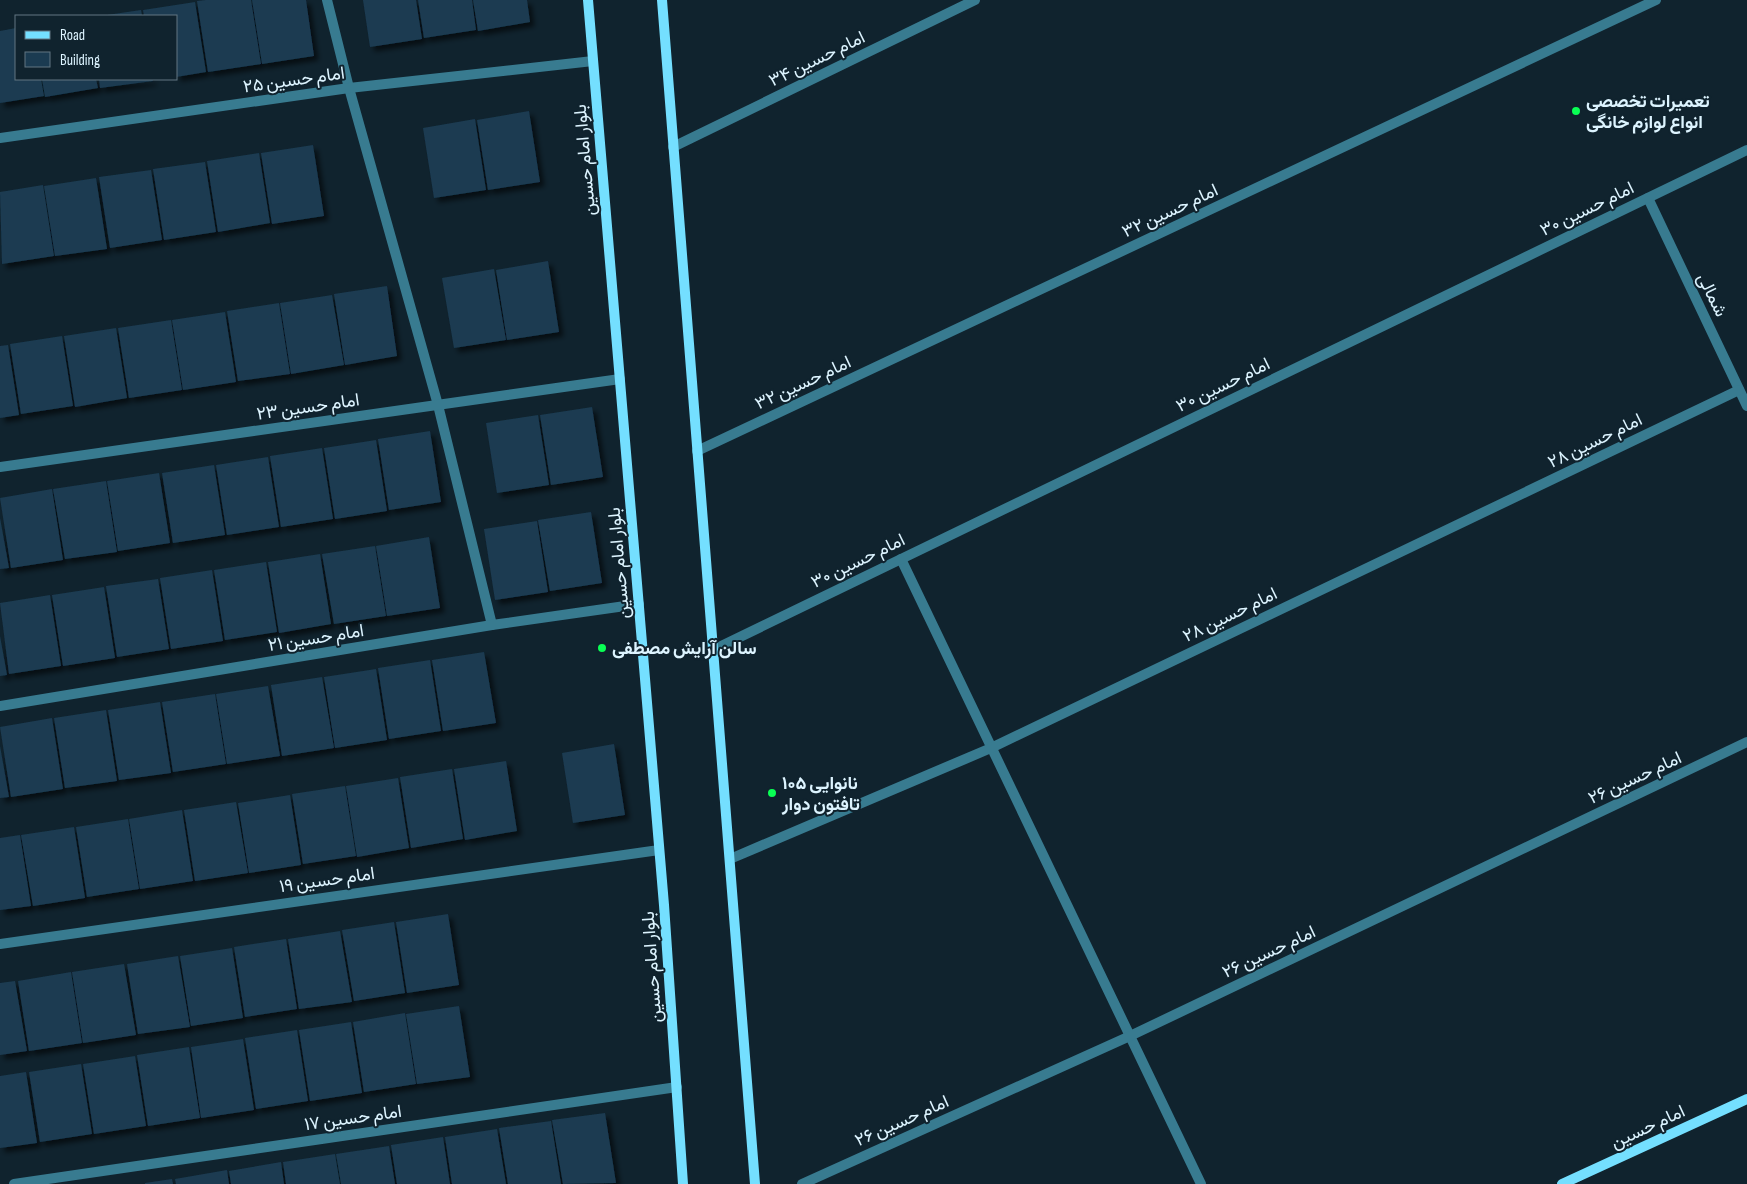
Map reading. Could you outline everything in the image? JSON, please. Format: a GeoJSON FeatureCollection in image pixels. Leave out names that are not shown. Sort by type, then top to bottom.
{"type":"FeatureCollection","features":[{"type":"Feature","properties":{"kind":"main road","name":"بلوار امام حسین"},"geometry":{"type":"LineString","coordinates":[[588,0],[659,850],[683,1184]]}},
{"type":"Feature","properties":{"kind":"main road"},"geometry":{"type":"LineString","coordinates":[[662,0],[755,1184]]}},
{"type":"Feature","properties":{"kind":"main road","name":"امام حسین"},"geometry":{"type":"LineString","coordinates":[[1562,1184],[1747,1099]]}},
{"type":"Feature","properties":{"kind":"street"},"geometry":{"type":"LineString","coordinates":[[327,0],[349,88],[438,405],[492,625]]}},
{"type":"Feature","properties":{"kind":"street","name":"امام حسین ۳۴"},"geometry":{"type":"LineString","coordinates":[[673,147],[976,0]]}},
{"type":"Feature","properties":{"kind":"street","name":"امام حسین ۳۲"},"geometry":{"type":"LineString","coordinates":[[697,451],[1656,0]]}},
{"type":"Feature","properties":{"kind":"street","name":"امام حسین ۲۵"},"geometry":{"type":"LineString","coordinates":[[0,138],[349,88],[593,61]]}},
{"type":"Feature","properties":{"kind":"street","name":"امام حسین ۳۰"},"geometry":{"type":"LineString","coordinates":[[713,650],[1747,150]]}},
{"type":"Feature","properties":{"kind":"street","name":"شمالی"},"geometry":{"type":"LineString","coordinates":[[1648,198],[1747,406]]}},
{"type":"Feature","properties":{"kind":"street","name":"امام حسین ۲۳"},"geometry":{"type":"LineString","coordinates":[[0,467],[620,379]]}},
{"type":"Feature","properties":{"kind":"street","name":"امام حسین ۲۸"},"geometry":{"type":"LineString","coordinates":[[730,859],[991,748],[1739,390]]}},
{"type":"Feature","properties":{"kind":"street"},"geometry":{"type":"LineString","coordinates":[[900,559],[1201,1184]]}},
{"type":"Feature","properties":{"kind":"street","name":"امام حسین ۲۱"},"geometry":{"type":"LineString","coordinates":[[0,706],[492,625],[638,604]]}},
{"type":"Feature","properties":{"kind":"street","name":"امام حسین ۲۶"},"geometry":{"type":"LineString","coordinates":[[802,1184],[1130,1036],[1747,742]]}},
{"type":"Feature","properties":{"kind":"street","name":"امام حسین ۱۹"},"geometry":{"type":"LineString","coordinates":[[0,944],[659,850]]}},
{"type":"Feature","properties":{"kind":"street","name":"امام حسین ۱۷"},"geometry":{"type":"LineString","coordinates":[[14,1184],[676,1087]]}},
{"type":"Feature","properties":{"kind":"building"},"geometry":{"type":"Polygon","coordinates":[[[251,0],[261,64],[208,72],[197,1],[251,0]]]}},
{"type":"Feature","properties":{"kind":"building"},"geometry":{"type":"Polygon","coordinates":[[[252,0],[306,0],[314,56],[262,64],[252,0]]]}},
{"type":"Feature","properties":{"kind":"building"},"geometry":{"type":"Polygon","coordinates":[[[363,0],[416,0],[422,39],[370,47],[363,0]]]}},
{"type":"Feature","properties":{"kind":"building"},"geometry":{"type":"Polygon","coordinates":[[[418,0],[472,0],[476,30],[424,38],[418,0]]]}},
{"type":"Feature","properties":{"kind":"building"},"geometry":{"type":"Polygon","coordinates":[[[473,0],[527,0],[530,22],[478,31],[473,0]]]}},
{"type":"Feature","properties":{"kind":"building"},"geometry":{"type":"Polygon","coordinates":[[[195,2],[206,72],[178,77],[178,15],[144,15],[143,10],[195,2]]]}},
{"type":"Feature","properties":{"kind":"building"},"geometry":{"type":"Polygon","coordinates":[[[141,10],[142,15],[107,15],[141,10]]]}},
{"type":"Feature","properties":{"kind":"building"},"geometry":{"type":"Polygon","coordinates":[[[15,28],[15,80],[41,80],[44,96],[0,103],[0,31],[15,28]]]}},
{"type":"Feature","properties":{"kind":"building"},"geometry":{"type":"Polygon","coordinates":[[[42,80],[96,80],[98,88],[45,97],[42,80]]]}},
{"type":"Feature","properties":{"kind":"building"},"geometry":{"type":"Polygon","coordinates":[[[99,80],[153,81],[100,88],[99,80]]]}},
{"type":"Feature","properties":{"kind":"building"},"geometry":{"type":"Polygon","coordinates":[[[529,111],[540,182],[488,190],[477,120],[529,111]]]}},
{"type":"Feature","properties":{"kind":"building"},"geometry":{"type":"Polygon","coordinates":[[[475,119],[486,190],[434,198],[423,128],[475,119]]]}},
{"type":"Feature","properties":{"kind":"building"},"geometry":{"type":"Polygon","coordinates":[[[313,145],[324,216],[272,224],[261,153],[313,145]]]}},
{"type":"Feature","properties":{"kind":"building"},"geometry":{"type":"Polygon","coordinates":[[[259,153],[270,223],[218,232],[207,161],[259,153]]]}},
{"type":"Feature","properties":{"kind":"building"},"geometry":{"type":"Polygon","coordinates":[[[205,162],[216,232],[164,240],[153,169],[205,162]]]}},
{"type":"Feature","properties":{"kind":"building"},"geometry":{"type":"Polygon","coordinates":[[[151,170],[162,240],[110,248],[99,177],[151,170]]]}},
{"type":"Feature","properties":{"kind":"building"},"geometry":{"type":"Polygon","coordinates":[[[96,178],[107,249],[55,256],[44,186],[96,178]]]}},
{"type":"Feature","properties":{"kind":"building"},"geometry":{"type":"Polygon","coordinates":[[[43,185],[54,256],[2,264],[0,192],[43,185]]]}},
{"type":"Feature","properties":{"kind":"building"},"geometry":{"type":"Polygon","coordinates":[[[548,261],[559,332],[507,340],[496,270],[548,261]]]}},
{"type":"Feature","properties":{"kind":"building"},"geometry":{"type":"Polygon","coordinates":[[[494,269],[506,340],[454,348],[442,278],[494,269]]]}},
{"type":"Feature","properties":{"kind":"building"},"geometry":{"type":"Polygon","coordinates":[[[387,286],[397,356],[345,365],[334,294],[387,286]]]}},
{"type":"Feature","properties":{"kind":"building"},"geometry":{"type":"Polygon","coordinates":[[[332,295],[344,365],[291,374],[280,303],[332,295]]]}},
{"type":"Feature","properties":{"kind":"building"},"geometry":{"type":"Polygon","coordinates":[[[279,303],[290,374],[238,381],[227,311],[279,303]]]}},
{"type":"Feature","properties":{"kind":"building"},"geometry":{"type":"Polygon","coordinates":[[[225,312],[236,382],[183,390],[172,320],[225,312]]]}},
{"type":"Feature","properties":{"kind":"building"},"geometry":{"type":"Polygon","coordinates":[[[171,320],[182,390],[129,398],[118,328],[171,320]]]}},
{"type":"Feature","properties":{"kind":"building"},"geometry":{"type":"Polygon","coordinates":[[[116,328],[127,398],[75,407],[64,336],[116,328]]]}},
{"type":"Feature","properties":{"kind":"building"},"geometry":{"type":"Polygon","coordinates":[[[62,336],[73,406],[21,414],[10,344],[62,336]]]}},
{"type":"Feature","properties":{"kind":"building"},"geometry":{"type":"Polygon","coordinates":[[[8,345],[19,415],[0,418],[0,346],[8,345]]]}},
{"type":"Feature","properties":{"kind":"building"},"geometry":{"type":"Polygon","coordinates":[[[592,407],[603,477],[551,485],[540,415],[592,407]]]}},
{"type":"Feature","properties":{"kind":"building"},"geometry":{"type":"Polygon","coordinates":[[[538,415],[549,485],[497,493],[486,423],[538,415]]]}},
{"type":"Feature","properties":{"kind":"building"},"geometry":{"type":"Polygon","coordinates":[[[430,431],[441,502],[389,510],[378,439],[430,431]]]}},
{"type":"Feature","properties":{"kind":"building"},"geometry":{"type":"Polygon","coordinates":[[[376,440],[387,511],[335,519],[324,448],[376,440]]]}},
{"type":"Feature","properties":{"kind":"building"},"geometry":{"type":"Polygon","coordinates":[[[322,448],[333,519],[281,527],[270,456],[322,448]]]}},
{"type":"Feature","properties":{"kind":"building"},"geometry":{"type":"Polygon","coordinates":[[[268,457],[279,527],[227,535],[216,465],[268,457]]]}},
{"type":"Feature","properties":{"kind":"building"},"geometry":{"type":"Polygon","coordinates":[[[214,465],[225,535],[173,543],[162,473],[214,465]]]}},
{"type":"Feature","properties":{"kind":"building"},"geometry":{"type":"Polygon","coordinates":[[[159,473],[170,543],[118,551],[107,481],[159,473]]]}},
{"type":"Feature","properties":{"kind":"building"},"geometry":{"type":"Polygon","coordinates":[[[106,481],[117,552],[65,559],[53,489],[106,481]]]}},
{"type":"Feature","properties":{"kind":"building"},"geometry":{"type":"Polygon","coordinates":[[[52,489],[63,560],[11,568],[0,498],[52,489]]]}},
{"type":"Feature","properties":{"kind":"building"},"geometry":{"type":"Polygon","coordinates":[[[591,512],[602,583],[550,591],[538,520],[591,512]]]}},
{"type":"Feature","properties":{"kind":"building"},"geometry":{"type":"Polygon","coordinates":[[[0,518],[9,568],[0,569],[0,518]]]}},
{"type":"Feature","properties":{"kind":"building"},"geometry":{"type":"Polygon","coordinates":[[[537,521],[548,592],[495,600],[484,529],[537,521]]]}},
{"type":"Feature","properties":{"kind":"building"},"geometry":{"type":"Polygon","coordinates":[[[429,537],[440,608],[387,616],[376,546],[429,537]]]}},
{"type":"Feature","properties":{"kind":"building"},"geometry":{"type":"Polygon","coordinates":[[[375,546],[386,616],[334,624],[322,554],[375,546]]]}},
{"type":"Feature","properties":{"kind":"building"},"geometry":{"type":"Polygon","coordinates":[[[320,554],[331,624],[279,633],[268,562],[320,554]]]}},
{"type":"Feature","properties":{"kind":"building"},"geometry":{"type":"Polygon","coordinates":[[[266,562],[277,632],[225,640],[214,570],[266,562]]]}},
{"type":"Feature","properties":{"kind":"building"},"geometry":{"type":"Polygon","coordinates":[[[212,570],[223,641],[171,649],[160,578],[212,570]]]}},
{"type":"Feature","properties":{"kind":"building"},"geometry":{"type":"Polygon","coordinates":[[[158,579],[169,649],[117,657],[106,586],[158,579]]]}},
{"type":"Feature","properties":{"kind":"building"},"geometry":{"type":"Polygon","coordinates":[[[104,587],[115,658],[63,666],[52,595],[104,587]]]}},
{"type":"Feature","properties":{"kind":"building"},"geometry":{"type":"Polygon","coordinates":[[[50,595],[61,666],[9,674],[0,603],[50,595]]]}},
{"type":"Feature","properties":{"kind":"building"},"geometry":{"type":"Polygon","coordinates":[[[0,636],[7,675],[0,676],[0,636]]]}},
{"type":"Feature","properties":{"kind":"building"},"geometry":{"type":"Polygon","coordinates":[[[484,652],[496,723],[443,731],[432,660],[484,652]]]}},
{"type":"Feature","properties":{"kind":"building"},"geometry":{"type":"Polygon","coordinates":[[[430,660],[441,731],[389,739],[378,668],[430,660]]]}},
{"type":"Feature","properties":{"kind":"building"},"geometry":{"type":"Polygon","coordinates":[[[376,669],[387,740],[335,748],[324,677],[376,669]]]}},
{"type":"Feature","properties":{"kind":"building"},"geometry":{"type":"Polygon","coordinates":[[[322,677],[334,748],[282,756],[271,685],[322,677]]]}},
{"type":"Feature","properties":{"kind":"building"},"geometry":{"type":"Polygon","coordinates":[[[268,686],[280,756],[227,764],[216,694],[268,686]]]}},
{"type":"Feature","properties":{"kind":"building"},"geometry":{"type":"Polygon","coordinates":[[[215,694],[226,764],[173,772],[162,702],[215,694]]]}},
{"type":"Feature","properties":{"kind":"building"},"geometry":{"type":"Polygon","coordinates":[[[160,702],[171,773],[119,780],[108,710],[160,702]]]}},
{"type":"Feature","properties":{"kind":"building"},"geometry":{"type":"Polygon","coordinates":[[[106,710],[117,781],[65,788],[54,718],[106,710]]]}},
{"type":"Feature","properties":{"kind":"building"},"geometry":{"type":"Polygon","coordinates":[[[52,718],[63,789],[11,797],[0,727],[52,718]]]}},
{"type":"Feature","properties":{"kind":"building"},"geometry":{"type":"Polygon","coordinates":[[[614,744],[625,815],[573,823],[562,753],[614,744]]]}},
{"type":"Feature","properties":{"kind":"building"},"geometry":{"type":"Polygon","coordinates":[[[0,746],[9,797],[0,798],[0,746]]]}},
{"type":"Feature","properties":{"kind":"building"},"geometry":{"type":"Polygon","coordinates":[[[506,761],[517,831],[465,840],[454,769],[506,761]]]}},
{"type":"Feature","properties":{"kind":"building"},"geometry":{"type":"Polygon","coordinates":[[[452,769],[463,839],[411,848],[400,777],[452,769]]]}},
{"type":"Feature","properties":{"kind":"building"},"geometry":{"type":"Polygon","coordinates":[[[398,778],[409,848],[357,857],[346,786],[398,778]]]}},
{"type":"Feature","properties":{"kind":"building"},"geometry":{"type":"Polygon","coordinates":[[[345,786],[356,856],[303,864],[292,794],[345,786]]]}},
{"type":"Feature","properties":{"kind":"building"},"geometry":{"type":"Polygon","coordinates":[[[290,795],[301,865],[249,873],[238,803],[290,795]]]}},
{"type":"Feature","properties":{"kind":"building"},"geometry":{"type":"Polygon","coordinates":[[[236,802],[248,873],[195,881],[184,810],[236,802]]]}},
{"type":"Feature","properties":{"kind":"building"},"geometry":{"type":"Polygon","coordinates":[[[182,810],[193,881],[140,889],[129,819],[182,810]]]}},
{"type":"Feature","properties":{"kind":"building"},"geometry":{"type":"Polygon","coordinates":[[[128,819],[139,889],[87,897],[76,827],[128,819]]]}},
{"type":"Feature","properties":{"kind":"building"},"geometry":{"type":"Polygon","coordinates":[[[74,827],[85,898],[33,906],[21,835],[74,827]]]}},
{"type":"Feature","properties":{"kind":"building"},"geometry":{"type":"Polygon","coordinates":[[[20,835],[31,906],[0,910],[0,838],[20,835]]]}},
{"type":"Feature","properties":{"kind":"building"},"geometry":{"type":"Polygon","coordinates":[[[448,914],[459,985],[407,993],[396,922],[448,914]]]}},
{"type":"Feature","properties":{"kind":"building"},"geometry":{"type":"Polygon","coordinates":[[[394,922],[405,993],[354,1001],[342,930],[394,922]]]}},
{"type":"Feature","properties":{"kind":"building"},"geometry":{"type":"Polygon","coordinates":[[[340,931],[352,1002],[299,1009],[288,939],[340,931]]]}},
{"type":"Feature","properties":{"kind":"building"},"geometry":{"type":"Polygon","coordinates":[[[286,939],[297,1009],[245,1017],[234,947],[286,939]]]}},
{"type":"Feature","properties":{"kind":"building"},"geometry":{"type":"Polygon","coordinates":[[[232,948],[243,1018],[191,1026],[180,956],[232,948]]]}},
{"type":"Feature","properties":{"kind":"building"},"geometry":{"type":"Polygon","coordinates":[[[178,956],[190,1027],[138,1034],[127,964],[178,956]]]}},
{"type":"Feature","properties":{"kind":"building"},"geometry":{"type":"Polygon","coordinates":[[[124,964],[136,1035],[83,1043],[72,972],[124,964]]]}},
{"type":"Feature","properties":{"kind":"building"},"geometry":{"type":"Polygon","coordinates":[[[71,972],[82,1043],[29,1051],[18,981],[71,972]]]}},
{"type":"Feature","properties":{"kind":"building"},"geometry":{"type":"Polygon","coordinates":[[[15,981],[27,1051],[0,1055],[0,983],[15,981]]]}},
{"type":"Feature","properties":{"kind":"building"},"geometry":{"type":"Polygon","coordinates":[[[459,1006],[470,1077],[417,1084],[406,1014],[459,1006]]]}},
{"type":"Feature","properties":{"kind":"building"},"geometry":{"type":"Polygon","coordinates":[[[405,1013],[416,1084],[364,1092],[353,1022],[405,1013]]]}},
{"type":"Feature","properties":{"kind":"building"},"geometry":{"type":"Polygon","coordinates":[[[351,1022],[362,1093],[310,1101],[299,1030],[351,1022]]]}},
{"type":"Feature","properties":{"kind":"building"},"geometry":{"type":"Polygon","coordinates":[[[297,1030],[308,1101],[256,1109],[245,1038],[297,1030]]]}},
{"type":"Feature","properties":{"kind":"building"},"geometry":{"type":"Polygon","coordinates":[[[243,1039],[254,1110],[201,1118],[191,1047],[243,1039]]]}},
{"type":"Feature","properties":{"kind":"building"},"geometry":{"type":"Polygon","coordinates":[[[189,1047],[200,1118],[148,1126],[137,1055],[189,1047]]]}},
{"type":"Feature","properties":{"kind":"building"},"geometry":{"type":"Polygon","coordinates":[[[135,1056],[146,1126],[94,1134],[83,1064],[135,1056]]]}},
{"type":"Feature","properties":{"kind":"building"},"geometry":{"type":"Polygon","coordinates":[[[81,1064],[92,1134],[40,1142],[29,1072],[81,1064]]]}},
{"type":"Feature","properties":{"kind":"building"},"geometry":{"type":"Polygon","coordinates":[[[26,1072],[37,1143],[0,1148],[0,1076],[26,1072]]]}},
{"type":"Feature","properties":{"kind":"building"},"geometry":{"type":"Polygon","coordinates":[[[605,1113],[616,1183],[563,1184],[552,1120],[605,1113]]]}},
{"type":"Feature","properties":{"kind":"building"},"geometry":{"type":"Polygon","coordinates":[[[551,1121],[561,1184],[508,1184],[499,1128],[551,1121]]]}},
{"type":"Feature","properties":{"kind":"building"},"geometry":{"type":"Polygon","coordinates":[[[497,1129],[506,1184],[452,1184],[445,1137],[497,1129]]]}},
{"type":"Feature","properties":{"kind":"building"},"geometry":{"type":"Polygon","coordinates":[[[443,1137],[450,1184],[397,1184],[391,1145],[443,1137]]]}},
{"type":"Feature","properties":{"kind":"building"},"geometry":{"type":"Polygon","coordinates":[[[389,1146],[395,1184],[341,1184],[336,1154],[389,1146]]]}},
{"type":"Feature","properties":{"kind":"building"},"geometry":{"type":"Polygon","coordinates":[[[335,1154],[340,1184],[286,1184],[283,1162],[335,1154]]]}},
{"type":"Feature","properties":{"kind":"building"},"geometry":{"type":"Polygon","coordinates":[[[281,1162],[284,1184],[231,1184],[229,1171],[281,1162]]]}},
{"type":"Feature","properties":{"kind":"building"},"geometry":{"type":"Polygon","coordinates":[[[227,1170],[229,1184],[176,1184],[175,1179],[227,1170]]]}},
{"type":"Feature","properties":{"kind":"building"},"geometry":{"type":"Polygon","coordinates":[[[172,1179],[173,1184],[145,1184],[145,1183],[172,1179]]]}},
{"type":"Feature","properties":{"kind":"place","name":"تعمیرات تخصصی انواع لوازم خانگی"},"geometry":{"type":"Point","coordinates":[1576,111]}},
{"type":"Feature","properties":{"kind":"place","name":"سالن آرایش مصطفی"},"geometry":{"type":"Point","coordinates":[602,648]}},
{"type":"Feature","properties":{"kind":"place","name":"نانوایی ۱۰۵ تافتون دوار"},"geometry":{"type":"Point","coordinates":[772,793]}}]}
